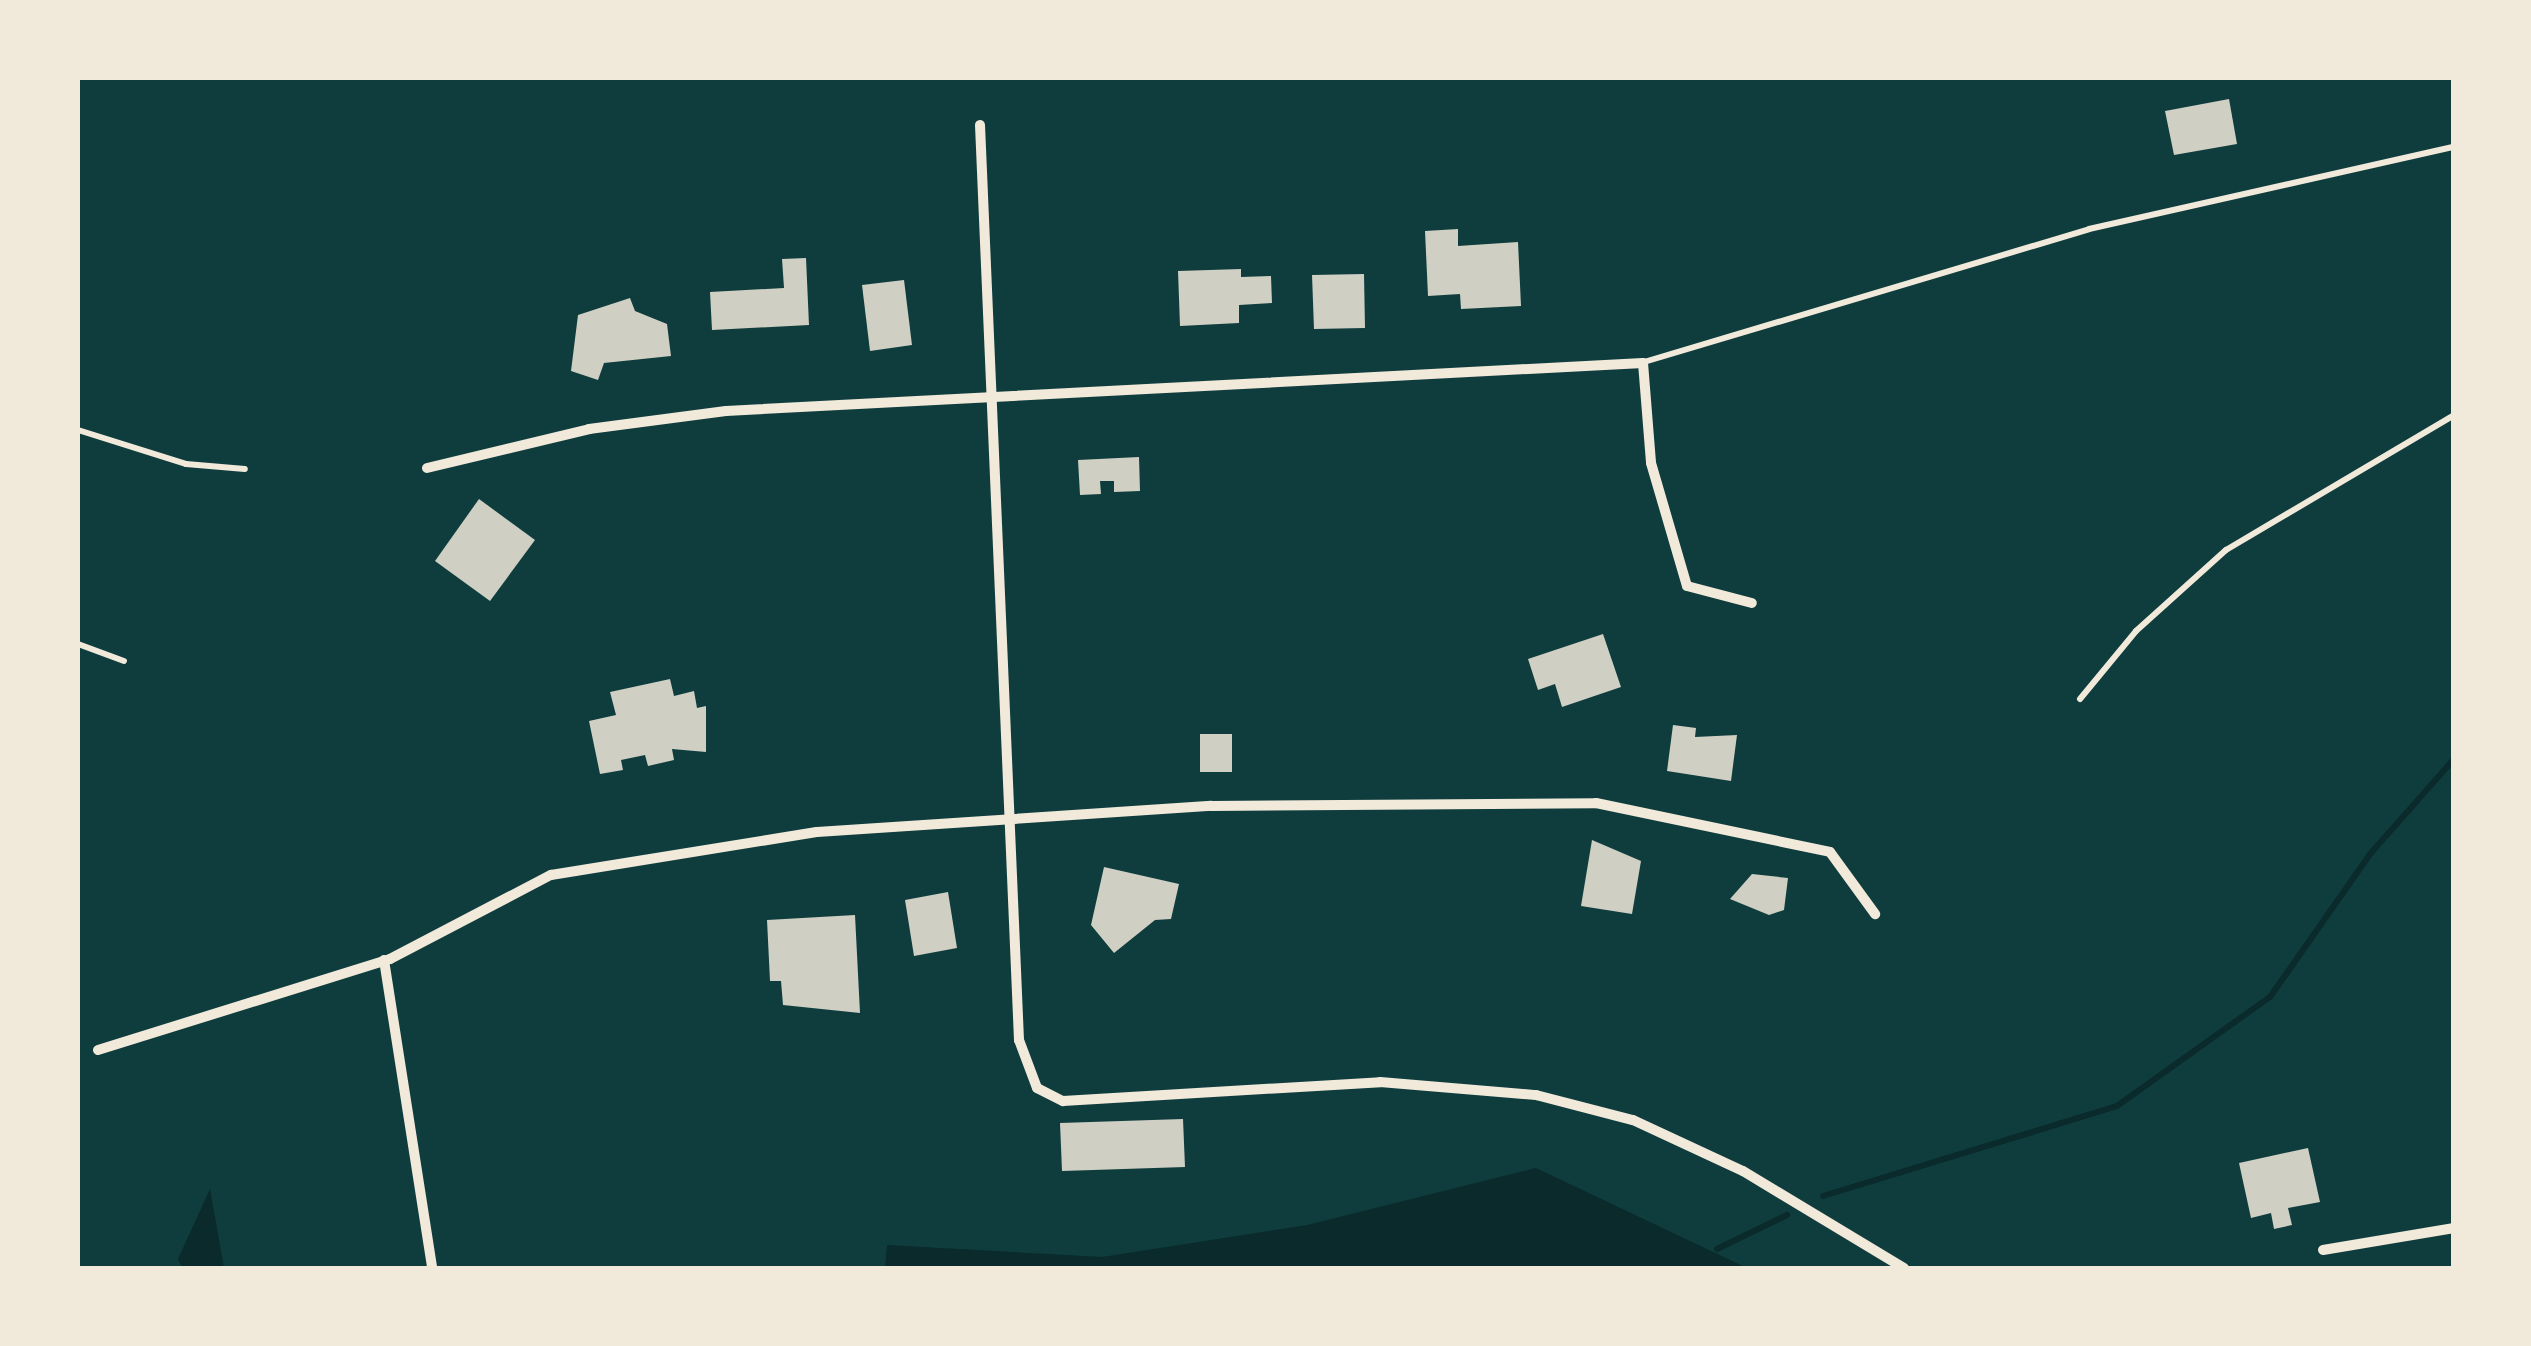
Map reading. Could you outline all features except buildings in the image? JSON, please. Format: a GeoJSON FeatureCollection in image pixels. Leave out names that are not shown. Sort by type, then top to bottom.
{"type":"FeatureCollection","features":[{"type":"Feature","properties":{"kind":"street"},"geometry":{"type":"LineString","coordinates":[[980,125],[1020,1040],[1037,1088],[1063,1101],[1380,1082],[1536,1094],[1632,1120],[1728,1164],[1904,1268]]}},
{"type":"Feature","properties":{"kind":"street"},"geometry":{"type":"LineString","coordinates":[[427,468],[588,428],[706,413],[992,394],[1643,363],[1651,463],[1687,586],[1752,603]]}},
{"type":"Feature","properties":{"kind":"street"},"geometry":{"type":"LineString","coordinates":[[98,1050],[384,960],[551,875],[694,846],[1010,819],[1211,806],[1596,804],[1830,852],[1875,914]]}},
{"type":"Feature","properties":{"kind":"street"},"geometry":{"type":"LineString","coordinates":[[384,960],[432,1268]]}},
{"type":"Feature","properties":{"kind":"street"},"geometry":{"type":"LineString","coordinates":[[2323,1250],[2454,1228]]}},
{"type":"Feature","properties":{"kind":"lane"},"geometry":{"type":"LineString","coordinates":[[1643,363],[2089,229],[2454,146]]}},
{"type":"Feature","properties":{"kind":"lane"},"geometry":{"type":"LineString","coordinates":[[2080,699],[2136,631],[2226,550],[2454,416]]}},
{"type":"Feature","properties":{"kind":"lane"},"geometry":{"type":"LineString","coordinates":[[78,430],[186,464],[244,468]]}},
{"type":"Feature","properties":{"kind":"lane"},"geometry":{"type":"LineString","coordinates":[[78,644],[124,661]]}},
{"type":"Feature","properties":{"kind":"water"},"geometry":{"type":"Polygon","coordinates":[[[1536,1168],[1747,1268],[885,1268],[887,1245],[1102,1257],[1307,1225],[1536,1168]]]}},
{"type":"Feature","properties":{"kind":"water"},"geometry":{"type":"Polygon","coordinates":[[[210,1189],[224,1268],[182,1268],[178,1259],[210,1189]]]}},
{"type":"Feature","properties":{"kind":"waterway"},"geometry":{"type":"LineString","coordinates":[[1823,1196],[2117,1106],[2270,997],[2370,854],[2454,759]]}},
{"type":"Feature","properties":{"kind":"waterway"},"geometry":{"type":"LineString","coordinates":[[1717,1249],[1787,1215]]}}]}
